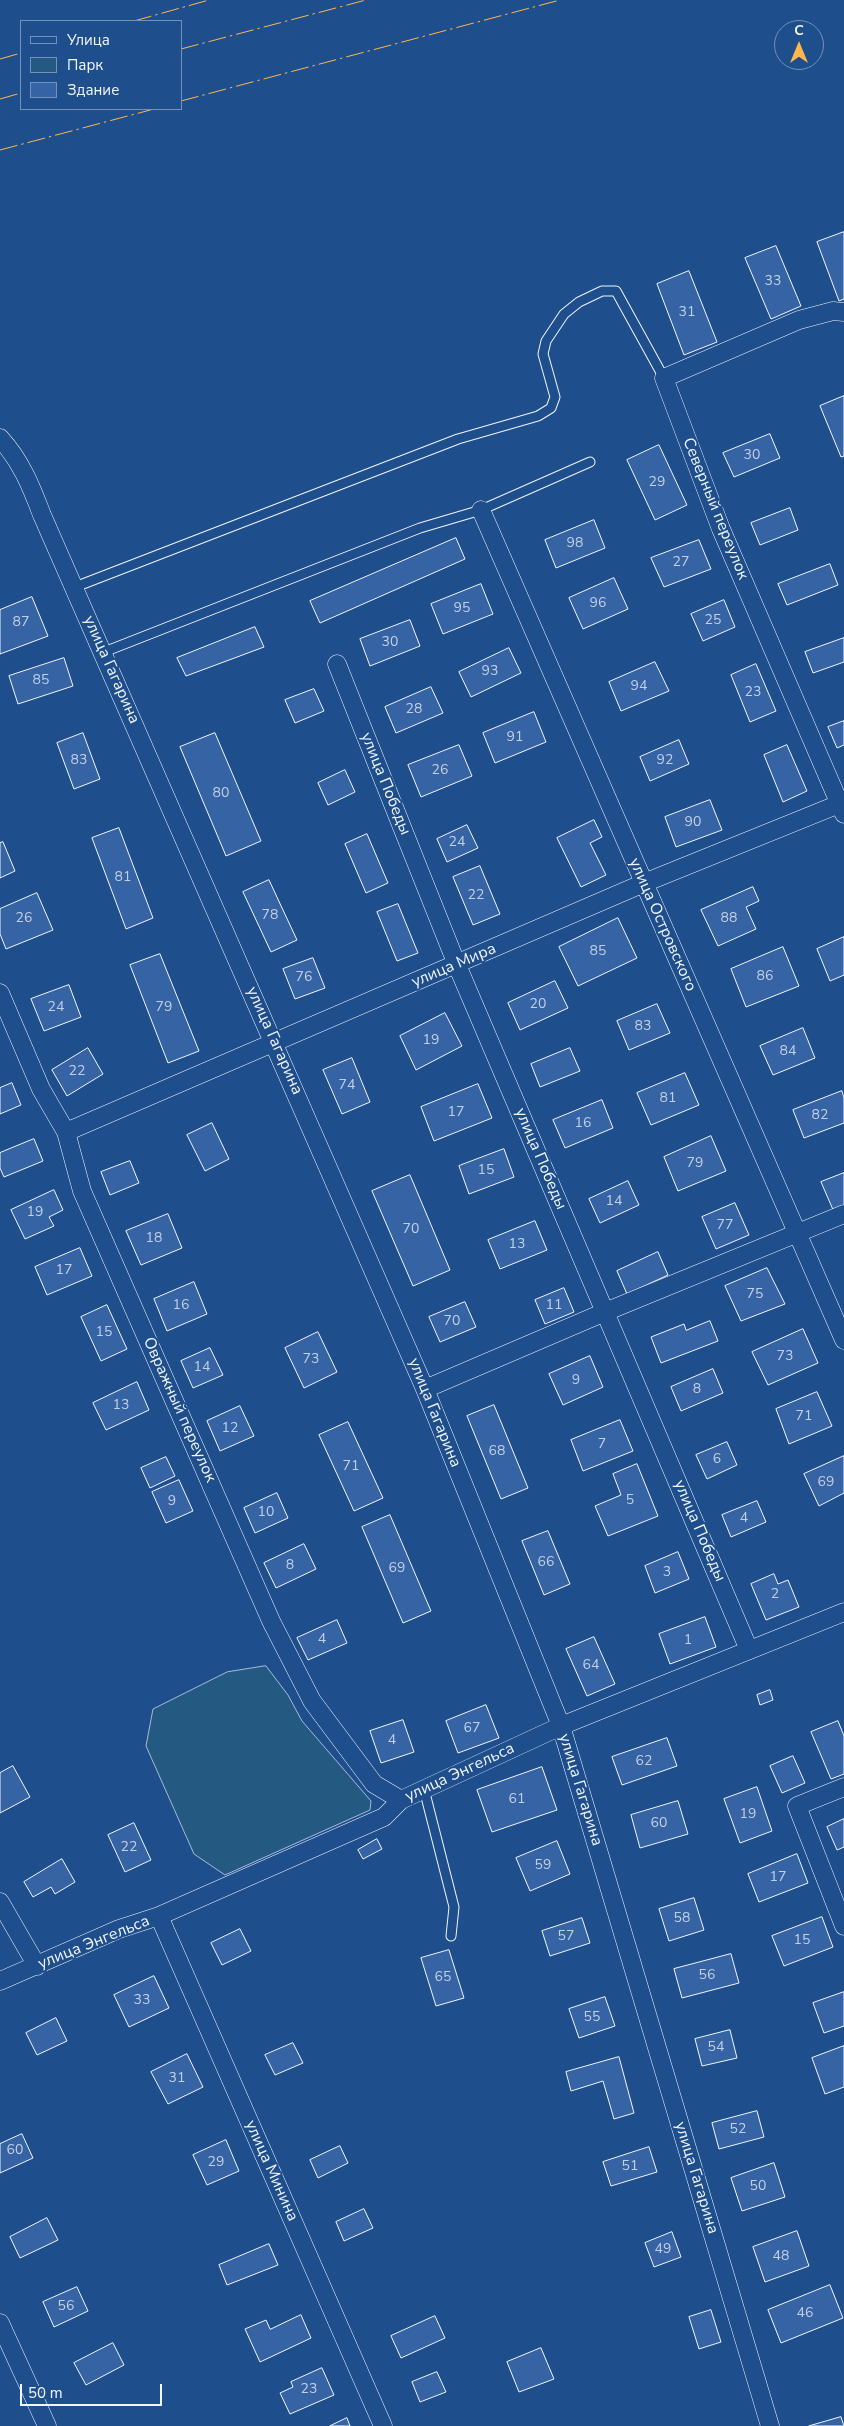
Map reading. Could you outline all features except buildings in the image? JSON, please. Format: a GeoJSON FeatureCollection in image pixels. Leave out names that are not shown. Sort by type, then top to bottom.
{"type":"FeatureCollection","features":[{"type":"Feature","properties":{"kind":"street"},"geometry":{"type":"LineString","coordinates":[[664,378],[799,320],[833,311],[844,312]]}},
{"type":"Feature","properties":{"kind":"street","name":"Северный переулок"},"geometry":{"type":"LineString","coordinates":[[664,378],[721,529],[842,807]]}},
{"type":"Feature","properties":{"kind":"street","name":"улица Гагарина"},"geometry":{"type":"LineString","coordinates":[[0,438],[14,453],[28,478],[42,515],[275,1043],[425,1390],[561,1726],[770,2426]]}},
{"type":"Feature","properties":{"kind":"street","name":"улица Островского"},"geometry":{"type":"LineString","coordinates":[[481,510],[844,1340]]}},
{"type":"Feature","properties":{"kind":"street","name":"улица Победы"},"geometry":{"type":"LineString","coordinates":[[337,664],[457,965],[749,1650]]}},
{"type":"Feature","properties":{"kind":"street","name":"улица Мира"},"geometry":{"type":"LineString","coordinates":[[66,1132],[644,883],[842,807]]}},
{"type":"Feature","properties":{"kind":"street","name":"Овражный переулок"},"geometry":{"type":"LineString","coordinates":[[0,993],[41,1089],[66,1132],[82,1191],[271,1621],[312,1700],[374,1784],[401,1800]]}},
{"type":"Feature","properties":{"kind":"street"},"geometry":{"type":"LineString","coordinates":[[425,1390],[605,1312],[844,1214]]}},
{"type":"Feature","properties":{"kind":"street","name":"улица Энгельса"},"geometry":{"type":"LineString","coordinates":[[0,1981],[119,1929],[159,1916],[384,1817],[401,1800],[561,1726],[844,1612]]}},
{"type":"Feature","properties":{"kind":"street"},"geometry":{"type":"LineString","coordinates":[[844,1787],[797,1806],[844,1926]]}},
{"type":"Feature","properties":{"kind":"street"},"geometry":{"type":"LineString","coordinates":[[0,1902],[37,1966]]}},
{"type":"Feature","properties":{"kind":"street","name":"улица Минина"},"geometry":{"type":"LineString","coordinates":[[159,1916],[383,2426]]}},
{"type":"Feature","properties":{"kind":"street"},"geometry":{"type":"LineString","coordinates":[[0,2323],[47,2426]]}},
{"type":"Feature","properties":{"kind":"lane"},"geometry":{"type":"LineString","coordinates":[[75,587],[458,439],[538,416],[550,408],[555,397],[543,354],[546,341],[564,314],[579,302],[602,292],[616,291],[664,378]]}},
{"type":"Feature","properties":{"kind":"lane"},"geometry":{"type":"LineString","coordinates":[[104,652],[420,528],[481,510],[590,462]]}},
{"type":"Feature","properties":{"kind":"lane"},"geometry":{"type":"LineString","coordinates":[[424,1789],[454,1907],[451,1936]]}},
{"type":"Feature","properties":{"kind":"green space"},"geometry":{"type":"Polygon","coordinates":[[[266,1666],[288,1695],[302,1721],[371,1801],[370,1810],[225,1875],[194,1854],[146,1746],[153,1709],[227,1672],[266,1666]]]}},
{"type":"Feature","properties":{"kind":"power"},"geometry":{"type":"LineString","coordinates":[[138,20],[209,0]]}},
{"type":"Feature","properties":{"kind":"power"},"geometry":{"type":"LineString","coordinates":[[182,49],[366,0]]}},
{"type":"Feature","properties":{"kind":"power"},"geometry":{"type":"LineString","coordinates":[[182,101],[560,0]]}},
{"type":"Feature","properties":{"kind":"power"},"geometry":{"type":"LineString","coordinates":[[0,59],[20,53]]}},
{"type":"Feature","properties":{"kind":"power"},"geometry":{"type":"LineString","coordinates":[[0,99],[20,93]]}},
{"type":"Feature","properties":{"kind":"power"},"geometry":{"type":"LineString","coordinates":[[0,150],[150,110]]}}]}
